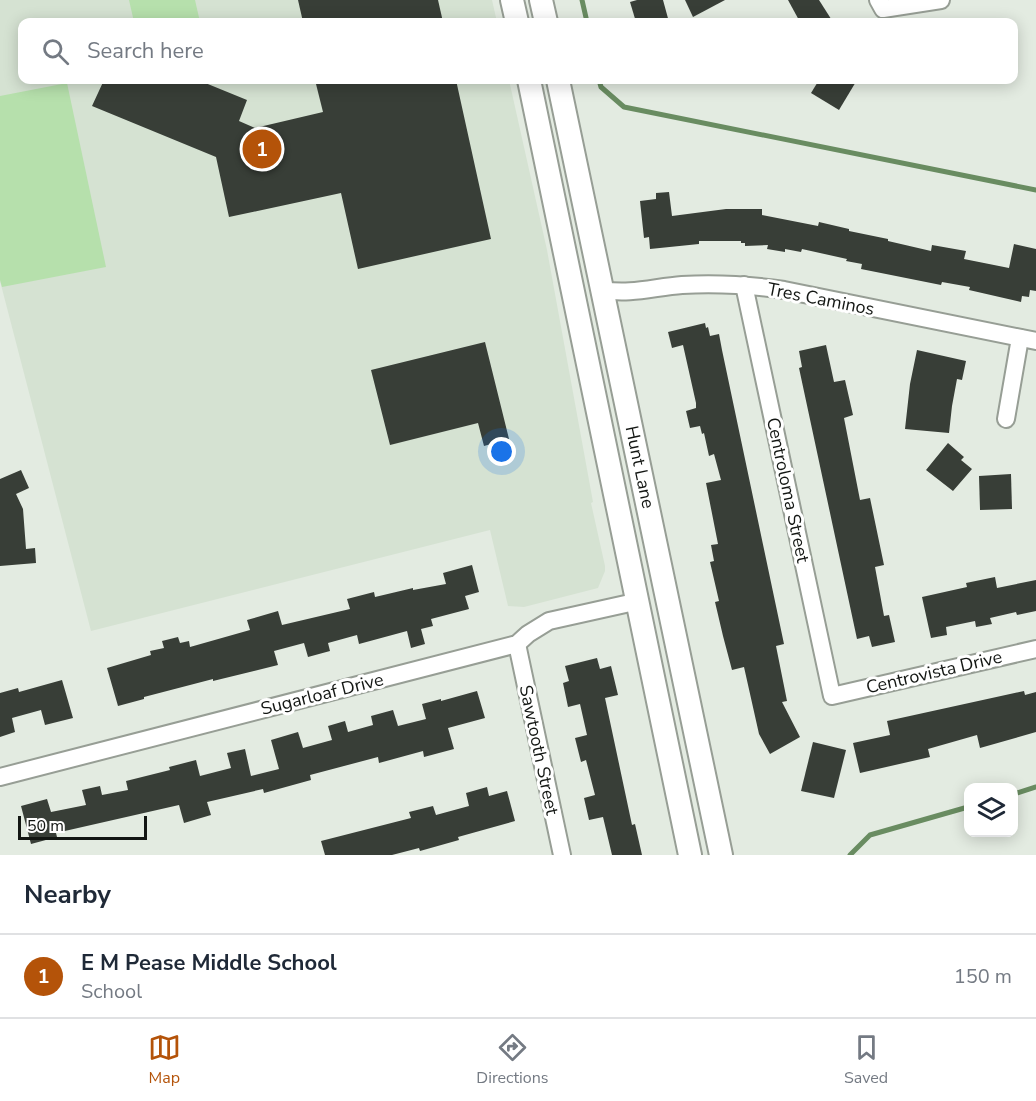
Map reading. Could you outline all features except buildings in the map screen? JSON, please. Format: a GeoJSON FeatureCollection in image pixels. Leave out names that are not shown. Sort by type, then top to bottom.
{"type":"FeatureCollection","features":[{"type":"Feature","properties":{"kind":"main road"},"geometry":{"type":"LineString","coordinates":[[512,0],[516,18]]}},
{"type":"Feature","properties":{"kind":"main road"},"geometry":{"type":"LineString","coordinates":[[541,0],[545,18]]}},
{"type":"Feature","properties":{"kind":"main road","name":"Hunt Lane"},"geometry":{"type":"LineString","coordinates":[[530,84],[690,855]]}},
{"type":"Feature","properties":{"kind":"main road","name":"Hunt Lane"},"geometry":{"type":"LineString","coordinates":[[559,84],[721,855]]}},
{"type":"Feature","properties":{"kind":"main road"},"geometry":{"type":"LineString","coordinates":[[572,280],[603,290]]}},
{"type":"Feature","properties":{"kind":"main road"},"geometry":{"type":"LineString","coordinates":[[605,438],[628,456],[642,477]]}},
{"type":"Feature","properties":{"kind":"street"},"geometry":{"type":"LineString","coordinates":[[880,5],[941,0]]}},
{"type":"Feature","properties":{"kind":"street","name":"Tres Caminos"},"geometry":{"type":"LineString","coordinates":[[603,290],[620,293],[681,285],[744,285],[784,290],[1028,340]]}},
{"type":"Feature","properties":{"kind":"street","name":"Centroloma Street"},"geometry":{"type":"LineString","coordinates":[[744,285],[832,696]]}},
{"type":"Feature","properties":{"kind":"street"},"geometry":{"type":"LineString","coordinates":[[1006,418],[1028,340]]}},
{"type":"Feature","properties":{"kind":"street","name":"Sugarloaf Drive"},"geometry":{"type":"LineString","coordinates":[[0,777],[517,644],[549,621],[639,601]]}},
{"type":"Feature","properties":{"kind":"street","name":"Sawtooth Street"},"geometry":{"type":"LineString","coordinates":[[517,644],[562,855]]}},
{"type":"Feature","properties":{"kind":"street","name":"Centrovista Drive"},"geometry":{"type":"LineString","coordinates":[[832,696],[1036,649]]}},
{"type":"Feature","properties":{"kind":"shaded area"},"geometry":{"type":"Polygon","coordinates":[[[0,0],[492,0],[496,18],[18,18],[18,84],[510,84],[547,250],[593,502],[591,503],[605,566],[598,588],[524,607],[508,606],[490,530],[91,631],[0,281],[0,0]]]}},
{"type":"Feature","properties":{"kind":"green space"},"geometry":{"type":"Polygon","coordinates":[[[129,0],[195,0],[199,18],[133,18],[129,0]]]}},
{"type":"Feature","properties":{"kind":"green space"},"geometry":{"type":"Polygon","coordinates":[[[67,84],[106,267],[2,287],[0,280],[0,96],[67,84]]]}},
{"type":"Feature","properties":{"kind":"waterway"},"geometry":{"type":"LineString","coordinates":[[582,0],[586,18]]}},
{"type":"Feature","properties":{"kind":"waterway"},"geometry":{"type":"LineString","coordinates":[[600,84],[624,107],[1036,190]]}},
{"type":"Feature","properties":{"kind":"waterway"},"geometry":{"type":"LineString","coordinates":[[1018,793],[1036,787]]}},
{"type":"Feature","properties":{"kind":"waterway"},"geometry":{"type":"LineString","coordinates":[[850,855],[870,835],[964,808]]}},
{"type":"Feature","properties":{"kind":"place","name":"E M Pease Middle School"},"geometry":{"type":"Point","coordinates":[262,149]}}]}
